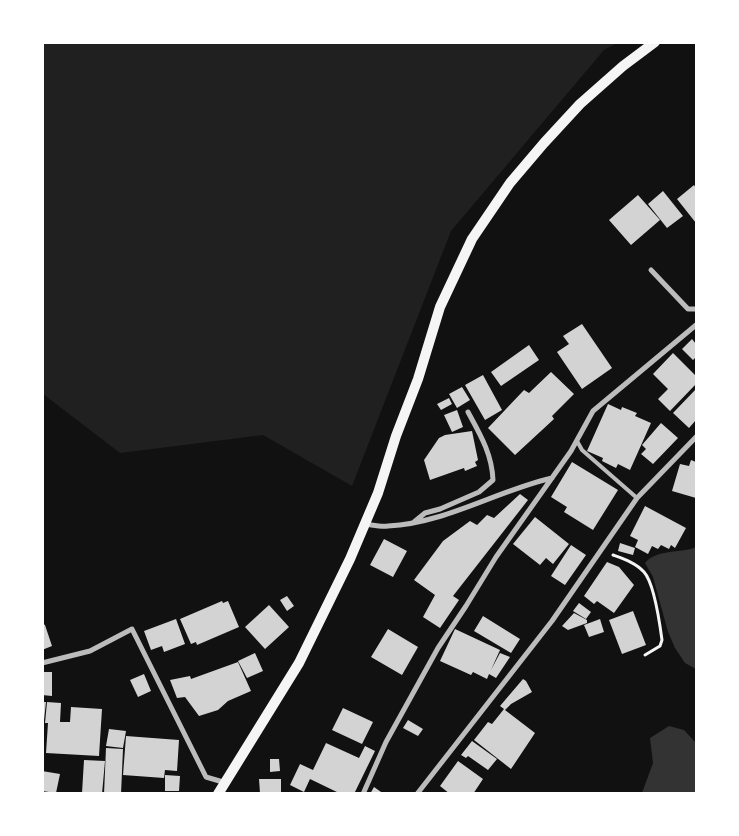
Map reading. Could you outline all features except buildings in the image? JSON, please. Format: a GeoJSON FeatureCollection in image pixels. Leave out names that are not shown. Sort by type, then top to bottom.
{"type":"FeatureCollection","features":[{"type":"Feature","properties":{"kind":"main road"},"geometry":{"type":"LineString","coordinates":[[218,794],[299,663],[350,559],[378,493],[396,436],[418,379],[440,307],[472,239],[510,183],[580,104],[623,66],[656,42]]}},
{"type":"Feature","properties":{"kind":"street"},"geometry":{"type":"LineString","coordinates":[[651,270],[688,309],[696,309]]}},
{"type":"Feature","properties":{"kind":"street"},"geometry":{"type":"LineString","coordinates":[[363,794],[386,742],[438,648],[496,557],[577,441],[593,412],[696,325]]}},
{"type":"Feature","properties":{"kind":"street"},"geometry":{"type":"LineString","coordinates":[[413,523],[425,513],[440,509],[479,492],[493,480],[492,467],[485,444],[468,412]]}},
{"type":"Feature","properties":{"kind":"street"},"geometry":{"type":"LineString","coordinates":[[417,794],[552,621],[637,498],[696,437]]}},
{"type":"Feature","properties":{"kind":"street"},"geometry":{"type":"LineString","coordinates":[[365,524],[387,527],[413,523],[452,513],[529,484],[552,478]]}},
{"type":"Feature","properties":{"kind":"street"},"geometry":{"type":"LineString","coordinates":[[42,663],[90,650],[132,630],[206,777],[224,782]]}},
{"type":"Feature","properties":{"kind":"lane"},"geometry":{"type":"LineString","coordinates":[[577,441],[582,450],[637,498]]}},
{"type":"Feature","properties":{"kind":"path"},"geometry":{"type":"LineString","coordinates":[[601,550],[631,562],[645,572],[652,588],[662,640],[660,646],[645,655]]}},
{"type":"Feature","properties":{"kind":"shaded area"},"geometry":{"type":"Polygon","coordinates":[[[42,43],[617,43],[604,50],[451,231],[352,486],[263,435],[120,453],[43,394],[42,43]]]}},
{"type":"Feature","properties":{"kind":"shaded area"},"geometry":{"type":"Polygon","coordinates":[[[696,547],[696,669],[685,663],[675,648],[668,632],[653,577],[645,563],[660,554],[696,547]]]}},
{"type":"Feature","properties":{"kind":"shaded area"},"geometry":{"type":"Polygon","coordinates":[[[669,726],[684,730],[696,743],[696,793],[642,793],[653,763],[650,738],[669,726]]]}}]}
